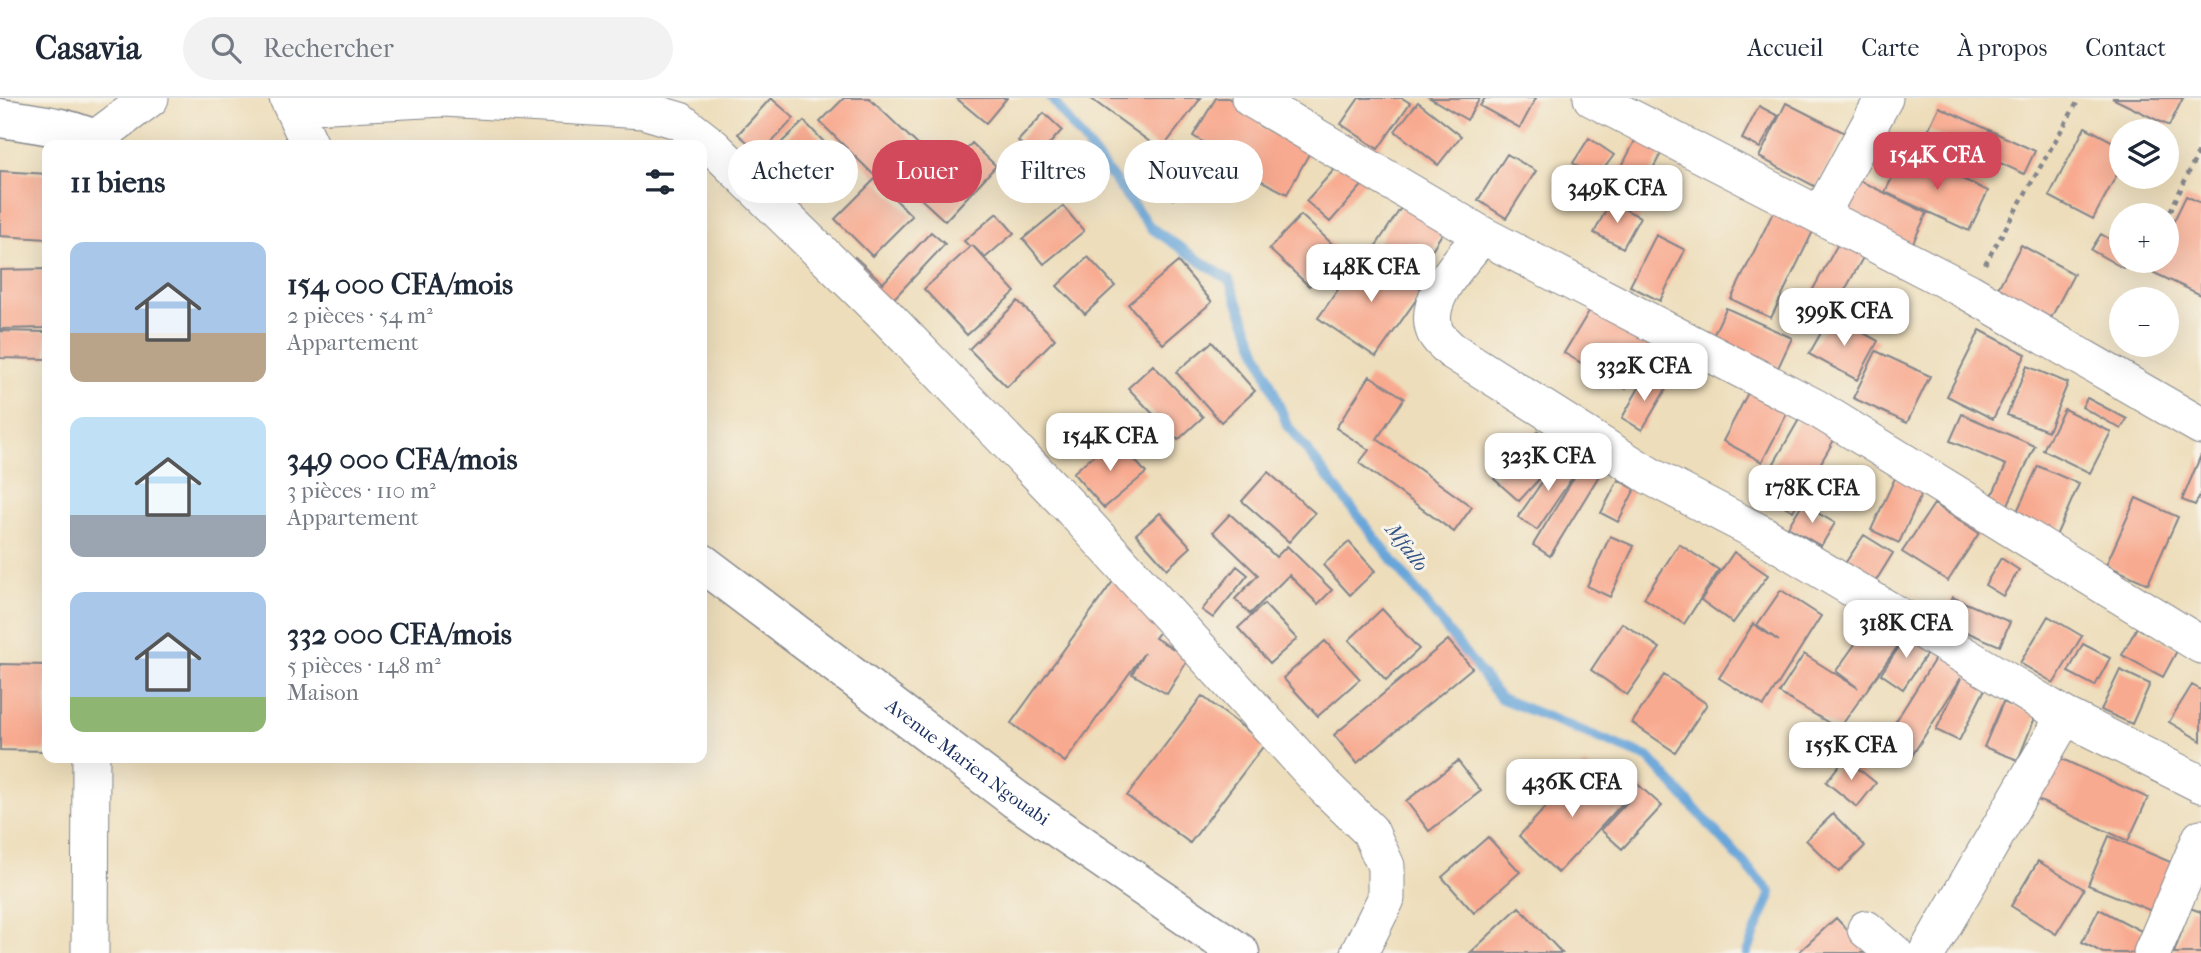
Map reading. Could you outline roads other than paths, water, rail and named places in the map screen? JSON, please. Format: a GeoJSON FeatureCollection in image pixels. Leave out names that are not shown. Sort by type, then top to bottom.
{"type":"FeatureCollection","features":[{"type":"Feature","properties":{"kind":"street"},"geometry":{"type":"LineString","coordinates":[[102,140],[150,98]]}},
{"type":"Feature","properties":{"kind":"street"},"geometry":{"type":"LineString","coordinates":[[308,140],[290,102],[444,98],[643,110],[680,121],[704,140]]}},
{"type":"Feature","properties":{"kind":"street"},"geometry":{"type":"LineString","coordinates":[[1250,98],[1482,235],[1816,408],[2201,645]]}},
{"type":"Feature","properties":{"kind":"street"},"geometry":{"type":"LineString","coordinates":[[1592,98],[1969,292],[2201,426]]}},
{"type":"Feature","properties":{"kind":"street"},"geometry":{"type":"LineString","coordinates":[[1821,214],[1884,98]]}},
{"type":"Feature","properties":{"kind":"street"},"geometry":{"type":"LineString","coordinates":[[0,118],[37,124],[89,140]]}},
{"type":"Feature","properties":{"kind":"street"},"geometry":{"type":"LineString","coordinates":[[707,142],[885,315],[1073,510],[1325,787],[1370,831],[1385,866],[1386,899],[1359,953]]}},
{"type":"Feature","properties":{"kind":"street"},"geometry":{"type":"LineString","coordinates":[[1482,235],[1435,299],[1431,317],[1434,332],[1451,350],[1650,476],[1762,534],[2065,716],[2201,784]]}},
{"type":"Feature","properties":{"kind":"street","name":"Avenue Marien Ngouabi"},"geometry":{"type":"LineString","coordinates":[[707,567],[1015,799],[1240,953]]}},
{"type":"Feature","properties":{"kind":"street"},"geometry":{"type":"LineString","coordinates":[[1927,953],[2065,716]]}},
{"type":"Feature","properties":{"kind":"street"},"geometry":{"type":"LineString","coordinates":[[90,953],[91,763]]}},
{"type":"Feature","properties":{"kind":"street"},"geometry":{"type":"LineString","coordinates":[[2152,953],[2201,838]]}},
{"type":"Feature","properties":{"kind":"street"},"geometry":{"type":"LineString","coordinates":[[1866,929],[1895,953]]}},
{"type":"Feature","properties":{"kind":"waterway","name":"Mfallo"},"geometry":{"type":"LineString","coordinates":[[1051,98],[1151,228],[1229,280],[1287,425],[1500,698],[1649,758],[1771,893],[1747,953]]}}]}
